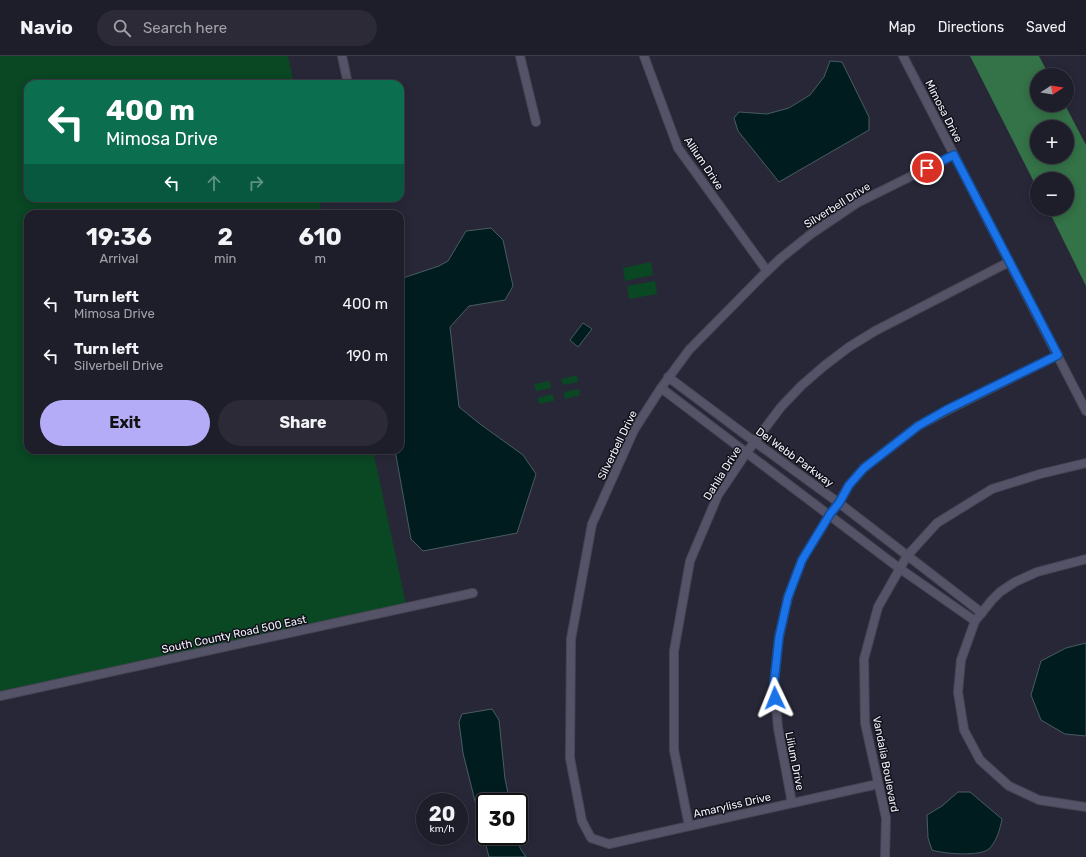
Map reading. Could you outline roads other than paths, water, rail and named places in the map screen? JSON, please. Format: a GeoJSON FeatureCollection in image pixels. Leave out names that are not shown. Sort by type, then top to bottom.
{"type":"FeatureCollection","features":[{"type":"Feature","properties":{"kind":"street"},"geometry":{"type":"LineString","coordinates":[[342,56],[347,80]]}},
{"type":"Feature","properties":{"kind":"street"},"geometry":{"type":"LineString","coordinates":[[520,56],[536,122]]}},
{"type":"Feature","properties":{"kind":"street","name":"Allium Drive"},"geometry":{"type":"LineString","coordinates":[[644,56],[678,148],[767,271]]}},
{"type":"Feature","properties":{"kind":"street","name":"Mimosa Drive"},"geometry":{"type":"LineString","coordinates":[[903,56],[1086,411]]}},
{"type":"Feature","properties":{"kind":"street","name":"Silverbell Drive"},"geometry":{"type":"LineString","coordinates":[[592,838],[582,821],[570,758],[571,639],[592,524],[634,430],[668,377],[689,350],[767,271],[811,234],[858,202],[954,155]]}},
{"type":"Feature","properties":{"kind":"street","name":"Dahlia Drive"},"geometry":{"type":"LineString","coordinates":[[689,826],[674,750],[674,652],[690,561],[718,495],[747,452],[781,407],[801,386],[824,366],[849,347],[875,331],[1009,262]]}},
{"type":"Feature","properties":{"kind":"street","name":"Lilium Drive"},"geometry":{"type":"LineString","coordinates":[[792,803],[778,728],[774,683],[779,637],[788,597],[802,560],[849,485],[864,468],[918,426],[946,410],[1058,355]]}},
{"type":"Feature","properties":{"kind":"street","name":"Del Webb Parkway"},"geometry":{"type":"LineString","coordinates":[[668,377],[839,503],[982,613]]}},
{"type":"Feature","properties":{"kind":"street"},"geometry":{"type":"LineString","coordinates":[[661,388],[900,568],[975,621]]}},
{"type":"Feature","properties":{"kind":"street","name":"Vandalia Boulevard"},"geometry":{"type":"LineString","coordinates":[[885,857],[886,818],[865,723],[864,659],[878,607],[908,556],[937,523],[992,489],[1040,474],[1086,463]]}},
{"type":"Feature","properties":{"kind":"street"},"geometry":{"type":"LineString","coordinates":[[1086,559],[1037,572],[1015,582],[996,596],[975,621],[961,660],[958,692],[964,730],[980,760],[1009,786],[1039,800],[1086,807]]}},
{"type":"Feature","properties":{"kind":"street","name":"South County Road 500 East"},"geometry":{"type":"LineString","coordinates":[[0,696],[474,593]]}},
{"type":"Feature","properties":{"kind":"street","name":"Amaryliss Drive"},"geometry":{"type":"LineString","coordinates":[[592,838],[609,844],[878,784]]}}]}
